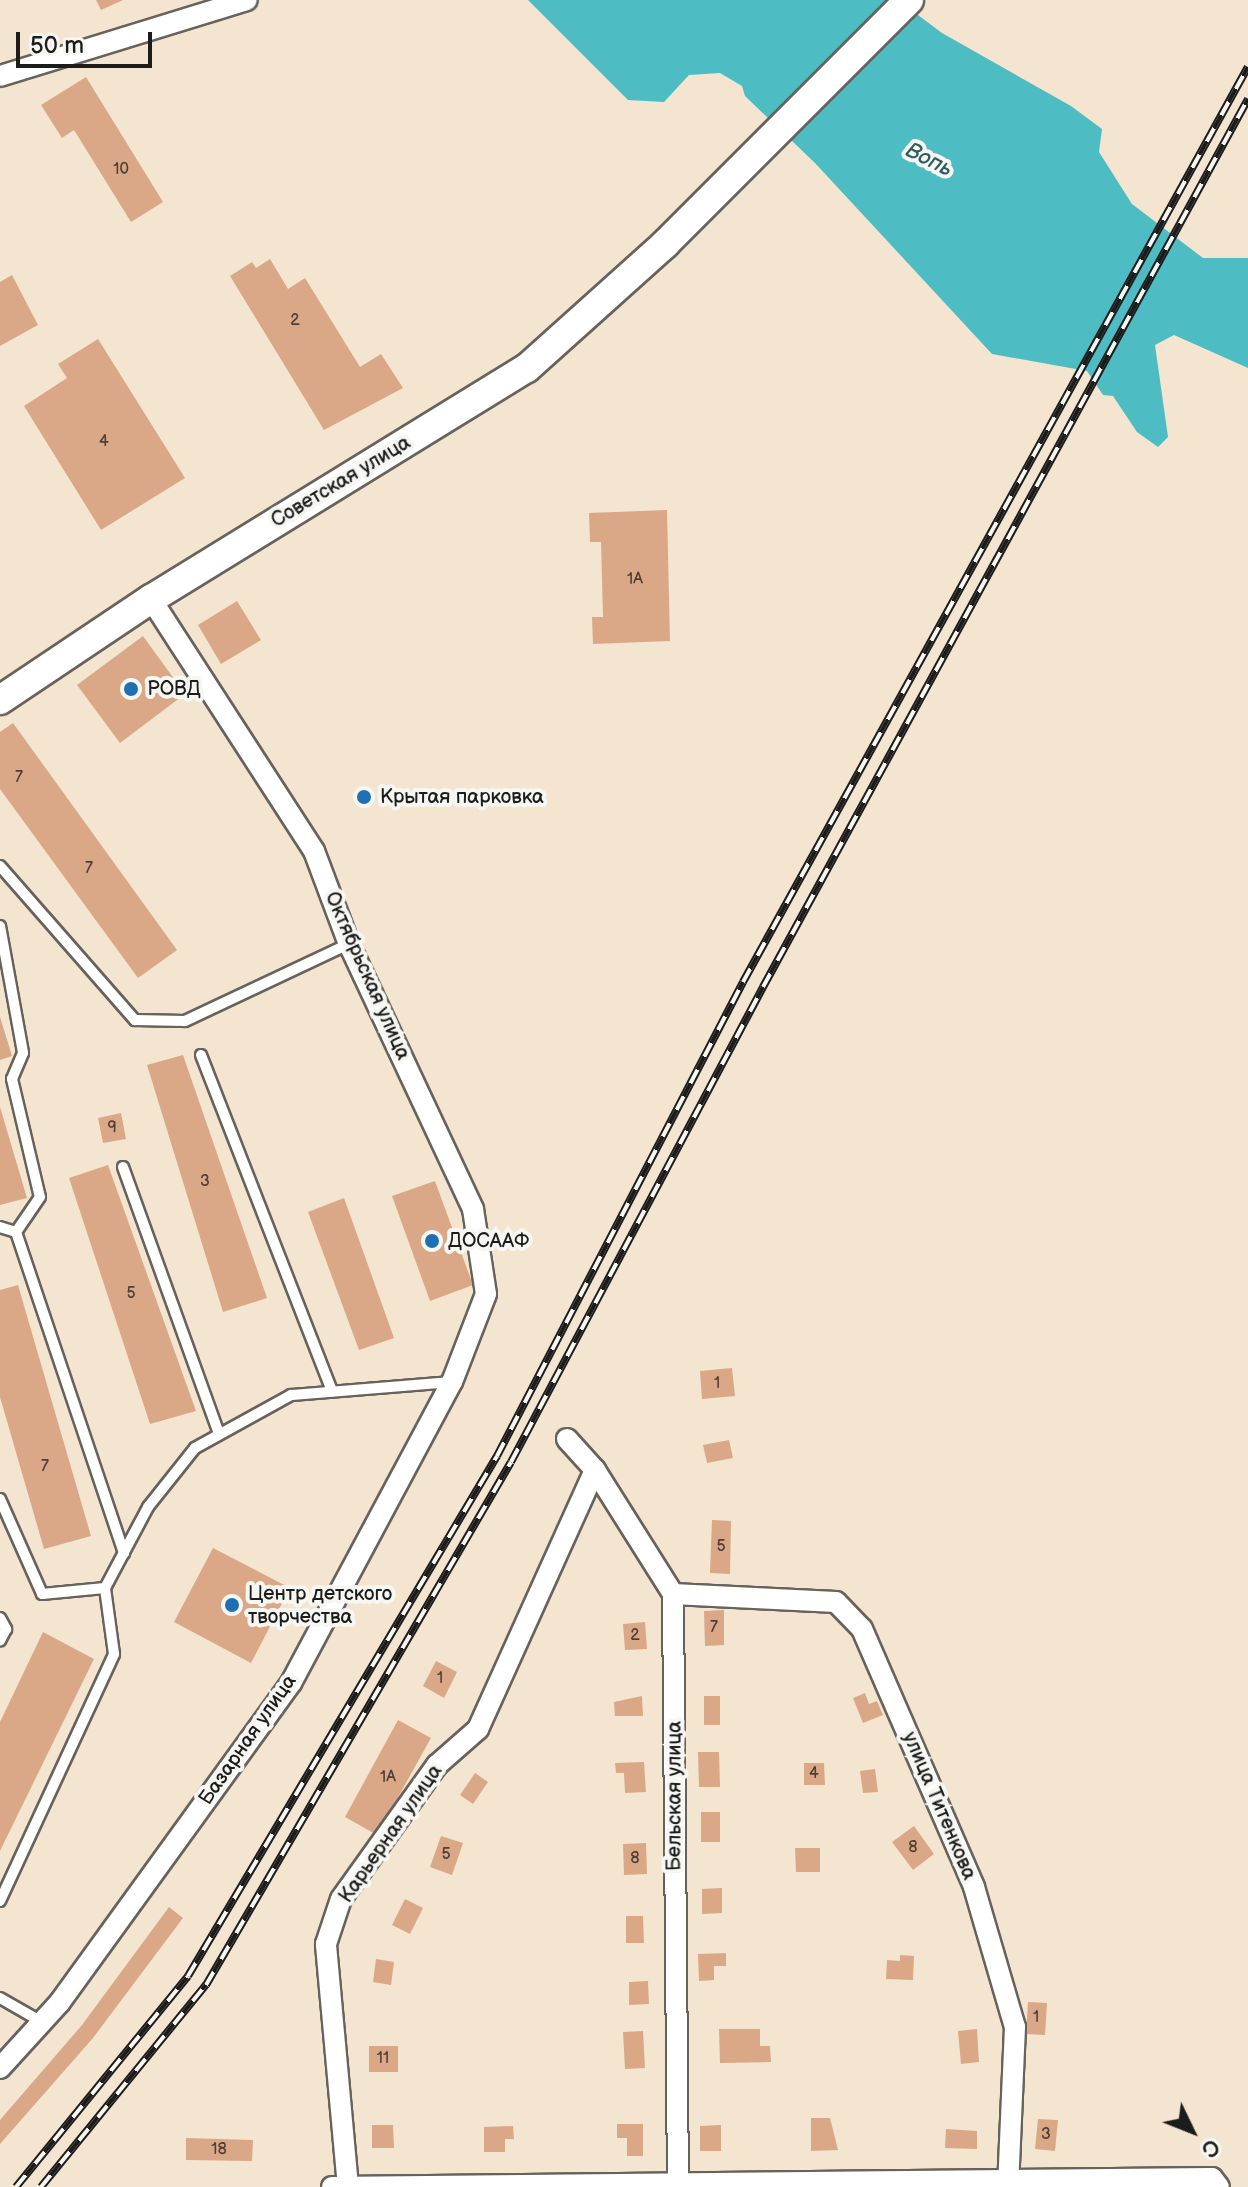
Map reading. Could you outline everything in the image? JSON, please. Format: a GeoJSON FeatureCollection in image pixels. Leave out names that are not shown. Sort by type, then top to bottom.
{"type":"FeatureCollection","features":[{"type":"Feature","properties":{"kind":"street"},"geometry":{"type":"LineString","coordinates":[[0,76],[247,0]]}},
{"type":"Feature","properties":{"kind":"street","name":"Советская улица"},"geometry":{"type":"LineString","coordinates":[[0,700],[151,599],[527,368],[665,244],[909,0]]}},
{"type":"Feature","properties":{"kind":"street","name":"Октябрьская улица"},"geometry":{"type":"LineString","coordinates":[[151,599],[314,851],[349,944],[473,1209],[486,1294],[452,1382]]}},
{"type":"Feature","properties":{"kind":"street","name":"Базарная улица"},"geometry":{"type":"LineString","coordinates":[[0,2068],[42,2022],[291,1683],[452,1382]]}},
{"type":"Feature","properties":{"kind":"street"},"geometry":{"type":"LineString","coordinates":[[567,1439],[595,1470],[673,1594]]}},
{"type":"Feature","properties":{"kind":"street","name":"Карьерная улица"},"geometry":{"type":"LineString","coordinates":[[348,2187],[328,1970],[330,1933],[341,1899],[437,1765],[478,1729],[595,1470]]}},
{"type":"Feature","properties":{"kind":"street","name":"улица Титенкова"},"geometry":{"type":"LineString","coordinates":[[673,1594],[836,1602],[862,1629],[974,1887],[1015,2027],[1008,2184]]}},
{"type":"Feature","properties":{"kind":"street","name":"Бельская улица"},"geometry":{"type":"LineString","coordinates":[[673,1594],[678,2185]]}},
{"type":"Feature","properties":{"kind":"street"},"geometry":{"type":"LineString","coordinates":[[332,2187],[1215,2183]]}},
{"type":"Feature","properties":{"kind":"lane"},"geometry":{"type":"LineString","coordinates":[[0,866],[135,1020],[185,1021],[349,944]]}},
{"type":"Feature","properties":{"kind":"lane"},"geometry":{"type":"LineString","coordinates":[[0,926],[23,1053],[12,1079],[40,1197],[16,1232]]}},
{"type":"Feature","properties":{"kind":"lane"},"geometry":{"type":"LineString","coordinates":[[201,1055],[332,1391]]}},
{"type":"Feature","properties":{"kind":"lane"},"geometry":{"type":"LineString","coordinates":[[123,1167],[219,1434]]}},
{"type":"Feature","properties":{"kind":"lane"},"geometry":{"type":"LineString","coordinates":[[0,1227],[16,1232]]}},
{"type":"Feature","properties":{"kind":"lane"},"geometry":{"type":"LineString","coordinates":[[16,1232],[124,1553]]}},
{"type":"Feature","properties":{"kind":"lane"},"geometry":{"type":"LineString","coordinates":[[0,1901],[114,1654],[105,1588],[148,1507],[195,1448],[291,1395],[452,1382]]}},
{"type":"Feature","properties":{"kind":"lane"},"geometry":{"type":"LineString","coordinates":[[0,1499],[42,1594],[105,1588]]}},
{"type":"Feature","properties":{"kind":"lane"},"geometry":{"type":"LineString","coordinates":[[0,1618],[6,1629],[0,1641]]}},
{"type":"Feature","properties":{"kind":"lane"},"geometry":{"type":"LineString","coordinates":[[0,1998],[42,2022]]}},
{"type":"Feature","properties":{"kind":"water","name":"Вопь"},"geometry":{"type":"Polygon","coordinates":[[[528,0],[898,0],[942,33],[1071,106],[1102,129],[1099,152],[1132,204],[1203,258],[1248,258],[1248,368],[1174,335],[1155,345],[1168,437],[1158,447],[1137,432],[1113,396],[1103,395],[1087,371],[992,354],[815,163],[745,96],[742,86],[720,73],[689,75],[664,102],[628,100],[528,0]]]}},
{"type":"Feature","properties":{"kind":"building"},"geometry":{"type":"Polygon","coordinates":[[[96,0],[123,0],[101,10],[96,0]]]}},
{"type":"Feature","properties":{"kind":"building"},"geometry":{"type":"Polygon","coordinates":[[[86,77],[163,202],[131,222],[74,130],[62,138],[41,105],[86,77]]]}},
{"type":"Feature","properties":{"kind":"building"},"geometry":{"type":"Polygon","coordinates":[[[270,259],[288,289],[305,278],[360,367],[381,354],[403,388],[324,430],[230,276],[252,262],[256,268],[270,259]]]}},
{"type":"Feature","properties":{"kind":"building"},"geometry":{"type":"Polygon","coordinates":[[[12,275],[38,325],[0,346],[0,282],[12,275]]]}},
{"type":"Feature","properties":{"kind":"building"},"geometry":{"type":"Polygon","coordinates":[[[98,339],[185,478],[101,530],[24,406],[67,378],[58,364],[98,339]]]}},
{"type":"Feature","properties":{"kind":"building"},"geometry":{"type":"Polygon","coordinates":[[[667,510],[670,641],[593,644],[592,617],[603,617],[601,542],[590,542],[589,513],[667,510]]]}},
{"type":"Feature","properties":{"kind":"building"},"geometry":{"type":"Polygon","coordinates":[[[237,601],[261,640],[221,664],[198,625],[237,601]]]}},
{"type":"Feature","properties":{"kind":"building","name":"РОВД"},"geometry":{"type":"Polygon","coordinates":[[[143,636],[185,694],[120,743],[77,685],[143,636]]]}},
{"type":"Feature","properties":{"kind":"building"},"geometry":{"type":"Polygon","coordinates":[[[13,723],[177,950],[138,978],[0,789],[0,732],[13,723]]]}},
{"type":"Feature","properties":{"kind":"building"},"geometry":{"type":"Polygon","coordinates":[[[0,1017],[12,1056],[0,1060],[0,1017]]]}},
{"type":"Feature","properties":{"kind":"building"},"geometry":{"type":"Polygon","coordinates":[[[183,1055],[267,1298],[223,1312],[147,1065],[183,1055]]]}},
{"type":"Feature","properties":{"kind":"building"},"geometry":{"type":"Polygon","coordinates":[[[0,1107],[27,1198],[0,1205],[0,1107]]]}},
{"type":"Feature","properties":{"kind":"building"},"geometry":{"type":"Polygon","coordinates":[[[121,1113],[126,1139],[103,1143],[98,1118],[121,1113]]]}},
{"type":"Feature","properties":{"kind":"building"},"geometry":{"type":"Polygon","coordinates":[[[108,1165],[196,1411],[150,1424],[69,1178],[108,1165]]]}},
{"type":"Feature","properties":{"kind":"building","name":"ДОСААФ"},"geometry":{"type":"Polygon","coordinates":[[[435,1181],[473,1285],[430,1301],[392,1196],[435,1181]]]}},
{"type":"Feature","properties":{"kind":"building"},"geometry":{"type":"Polygon","coordinates":[[[344,1198],[394,1338],[359,1350],[308,1212],[344,1198]]]}},
{"type":"Feature","properties":{"kind":"building"},"geometry":{"type":"Polygon","coordinates":[[[18,1285],[91,1536],[44,1549],[0,1397],[0,1290],[18,1285]]]}},
{"type":"Feature","properties":{"kind":"building"},"geometry":{"type":"Polygon","coordinates":[[[732,1368],[735,1396],[702,1399],[700,1371],[732,1368]]]}},
{"type":"Feature","properties":{"kind":"building"},"geometry":{"type":"Polygon","coordinates":[[[729,1440],[733,1458],[707,1463],[703,1445],[729,1440]]]}},
{"type":"Feature","properties":{"kind":"building"},"geometry":{"type":"Polygon","coordinates":[[[712,1520],[731,1521],[730,1574],[710,1573],[712,1520]]]}},
{"type":"Feature","properties":{"kind":"building","name":"Центр детского творчества"},"geometry":{"type":"Polygon","coordinates":[[[213,1548],[290,1588],[251,1663],[174,1622],[213,1548]]]}},
{"type":"Feature","properties":{"kind":"building"},"geometry":{"type":"Polygon","coordinates":[[[724,1610],[724,1645],[705,1646],[704,1611],[724,1610]]]}},
{"type":"Feature","properties":{"kind":"building"},"geometry":{"type":"Polygon","coordinates":[[[645,1622],[647,1649],[625,1650],[623,1624],[645,1622]]]}},
{"type":"Feature","properties":{"kind":"building"},"geometry":{"type":"Polygon","coordinates":[[[43,1632],[94,1659],[0,1851],[0,1722],[43,1632]]]}},
{"type":"Feature","properties":{"kind":"building"},"geometry":{"type":"Polygon","coordinates":[[[436,1661],[457,1672],[444,1698],[423,1686],[436,1661]]]}},
{"type":"Feature","properties":{"kind":"building"},"geometry":{"type":"Polygon","coordinates":[[[865,1693],[869,1704],[877,1701],[883,1715],[863,1723],[853,1698],[865,1693]]]}},
{"type":"Feature","properties":{"kind":"building"},"geometry":{"type":"Polygon","coordinates":[[[642,1696],[643,1716],[615,1716],[614,1702],[642,1696]]]}},
{"type":"Feature","properties":{"kind":"building"},"geometry":{"type":"Polygon","coordinates":[[[704,1696],[720,1696],[720,1725],[704,1725],[704,1696]]]}},
{"type":"Feature","properties":{"kind":"building"},"geometry":{"type":"Polygon","coordinates":[[[398,1720],[431,1738],[377,1835],[345,1817],[398,1720]]]}},
{"type":"Feature","properties":{"kind":"building"},"geometry":{"type":"Polygon","coordinates":[[[698,1752],[719,1752],[720,1787],[699,1787],[698,1752]]]}},
{"type":"Feature","properties":{"kind":"building"},"geometry":{"type":"Polygon","coordinates":[[[644,1762],[646,1792],[625,1793],[624,1773],[616,1773],[615,1763],[644,1762]]]}},
{"type":"Feature","properties":{"kind":"building"},"geometry":{"type":"Polygon","coordinates":[[[804,1763],[824,1763],[825,1785],[804,1785],[804,1763]]]}},
{"type":"Feature","properties":{"kind":"building"},"geometry":{"type":"Polygon","coordinates":[[[875,1769],[878,1792],[863,1793],[860,1771],[875,1769]]]}},
{"type":"Feature","properties":{"kind":"building"},"geometry":{"type":"Polygon","coordinates":[[[475,1773],[488,1782],[473,1804],[460,1795],[475,1773]]]}},
{"type":"Feature","properties":{"kind":"building"},"geometry":{"type":"Polygon","coordinates":[[[701,1812],[720,1812],[720,1842],[701,1842],[701,1812]]]}},
{"type":"Feature","properties":{"kind":"building"},"geometry":{"type":"Polygon","coordinates":[[[914,1826],[934,1854],[913,1870],[892,1842],[914,1826]]]}},
{"type":"Feature","properties":{"kind":"building"},"geometry":{"type":"Polygon","coordinates":[[[441,1836],[463,1843],[452,1875],[430,1867],[441,1836]]]}},
{"type":"Feature","properties":{"kind":"building"},"geometry":{"type":"Polygon","coordinates":[[[646,1843],[647,1874],[624,1875],[623,1844],[646,1843]]]}},
{"type":"Feature","properties":{"kind":"building"},"geometry":{"type":"Polygon","coordinates":[[[795,1848],[820,1848],[820,1872],[796,1872],[795,1848]]]}},
{"type":"Feature","properties":{"kind":"building"},"geometry":{"type":"Polygon","coordinates":[[[722,1888],[722,1913],[702,1914],[702,1889],[722,1888]]]}},
{"type":"Feature","properties":{"kind":"building"},"geometry":{"type":"Polygon","coordinates":[[[405,1899],[423,1908],[410,1934],[392,1925],[405,1899]]]}},
{"type":"Feature","properties":{"kind":"building"},"geometry":{"type":"Polygon","coordinates":[[[169,1907],[183,1918],[93,2038],[0,2144],[0,2120],[82,2025],[169,1907]]]}},
{"type":"Feature","properties":{"kind":"building"},"geometry":{"type":"Polygon","coordinates":[[[626,1916],[643,1916],[644,1943],[626,1943],[626,1916]]]}},
{"type":"Feature","properties":{"kind":"building"},"geometry":{"type":"Polygon","coordinates":[[[726,1953],[726,1966],[714,1966],[714,1980],[699,1981],[698,1954],[726,1953]]]}},
{"type":"Feature","properties":{"kind":"building"},"geometry":{"type":"Polygon","coordinates":[[[900,1955],[914,1956],[913,1980],[886,1979],[887,1960],[900,1961],[900,1955]]]}},
{"type":"Feature","properties":{"kind":"building"},"geometry":{"type":"Polygon","coordinates":[[[376,1959],[394,1962],[391,1985],[373,1982],[376,1959]]]}},
{"type":"Feature","properties":{"kind":"building"},"geometry":{"type":"Polygon","coordinates":[[[648,1981],[649,2004],[629,2005],[629,1982],[648,1981]]]}},
{"type":"Feature","properties":{"kind":"building"},"geometry":{"type":"Polygon","coordinates":[[[1028,2002],[1047,2003],[1045,2035],[1026,2034],[1028,2002]]]}},
{"type":"Feature","properties":{"kind":"building"},"geometry":{"type":"Polygon","coordinates":[[[719,2029],[760,2029],[760,2046],[770,2046],[771,2062],[720,2063],[719,2029]]]}},
{"type":"Feature","properties":{"kind":"building"},"geometry":{"type":"Polygon","coordinates":[[[977,2029],[979,2062],[961,2064],[958,2031],[977,2029]]]}},
{"type":"Feature","properties":{"kind":"building"},"geometry":{"type":"Polygon","coordinates":[[[643,2031],[645,2068],[625,2069],[623,2032],[643,2031]]]}},
{"type":"Feature","properties":{"kind":"building"},"geometry":{"type":"Polygon","coordinates":[[[369,2046],[398,2046],[398,2072],[369,2072],[369,2046]]]}},
{"type":"Feature","properties":{"kind":"building"},"geometry":{"type":"Polygon","coordinates":[[[811,2118],[830,2118],[838,2150],[811,2151],[811,2118]]]}},
{"type":"Feature","properties":{"kind":"building"},"geometry":{"type":"Polygon","coordinates":[[[1038,2119],[1058,2120],[1055,2151],[1035,2149],[1038,2119]]]}},
{"type":"Feature","properties":{"kind":"building"},"geometry":{"type":"Polygon","coordinates":[[[617,2124],[643,2124],[643,2156],[627,2156],[627,2138],[617,2138],[617,2124]]]}},
{"type":"Feature","properties":{"kind":"building"},"geometry":{"type":"Polygon","coordinates":[[[372,2125],[393,2125],[394,2148],[372,2148],[372,2125]]]}},
{"type":"Feature","properties":{"kind":"building"},"geometry":{"type":"Polygon","coordinates":[[[721,2125],[721,2151],[700,2151],[700,2126],[721,2125]]]}},
{"type":"Feature","properties":{"kind":"building"},"geometry":{"type":"Polygon","coordinates":[[[513,2126],[514,2139],[505,2139],[505,2152],[484,2152],[484,2127],[513,2126]]]}},
{"type":"Feature","properties":{"kind":"building"},"geometry":{"type":"Polygon","coordinates":[[[946,2129],[977,2131],[977,2149],[945,2148],[946,2129]]]}},
{"type":"Feature","properties":{"kind":"building"},"geometry":{"type":"Polygon","coordinates":[[[186,2138],[253,2140],[252,2161],[186,2160],[186,2138]]]}},
{"type":"Feature","properties":{"kind":"railway"},"geometry":{"type":"LineString","coordinates":[[16,2187],[188,1976],[497,1456],[743,982],[1248,67]]}},
{"type":"Feature","properties":{"kind":"railway"},"geometry":{"type":"LineString","coordinates":[[41,2187],[206,1985],[511,1462],[763,987],[1248,99]]}},
{"type":"Feature","properties":{"kind":"place","name":"РОВД"},"geometry":{"type":"Point","coordinates":[131,689]}},
{"type":"Feature","properties":{"kind":"place","name":"Крытая парковка"},"geometry":{"type":"Point","coordinates":[364,797]}},
{"type":"Feature","properties":{"kind":"place","name":"ДОСААФ"},"geometry":{"type":"Point","coordinates":[432,1241]}},
{"type":"Feature","properties":{"kind":"place","name":"Центр детского творчества"},"geometry":{"type":"Point","coordinates":[232,1605]}}]}
